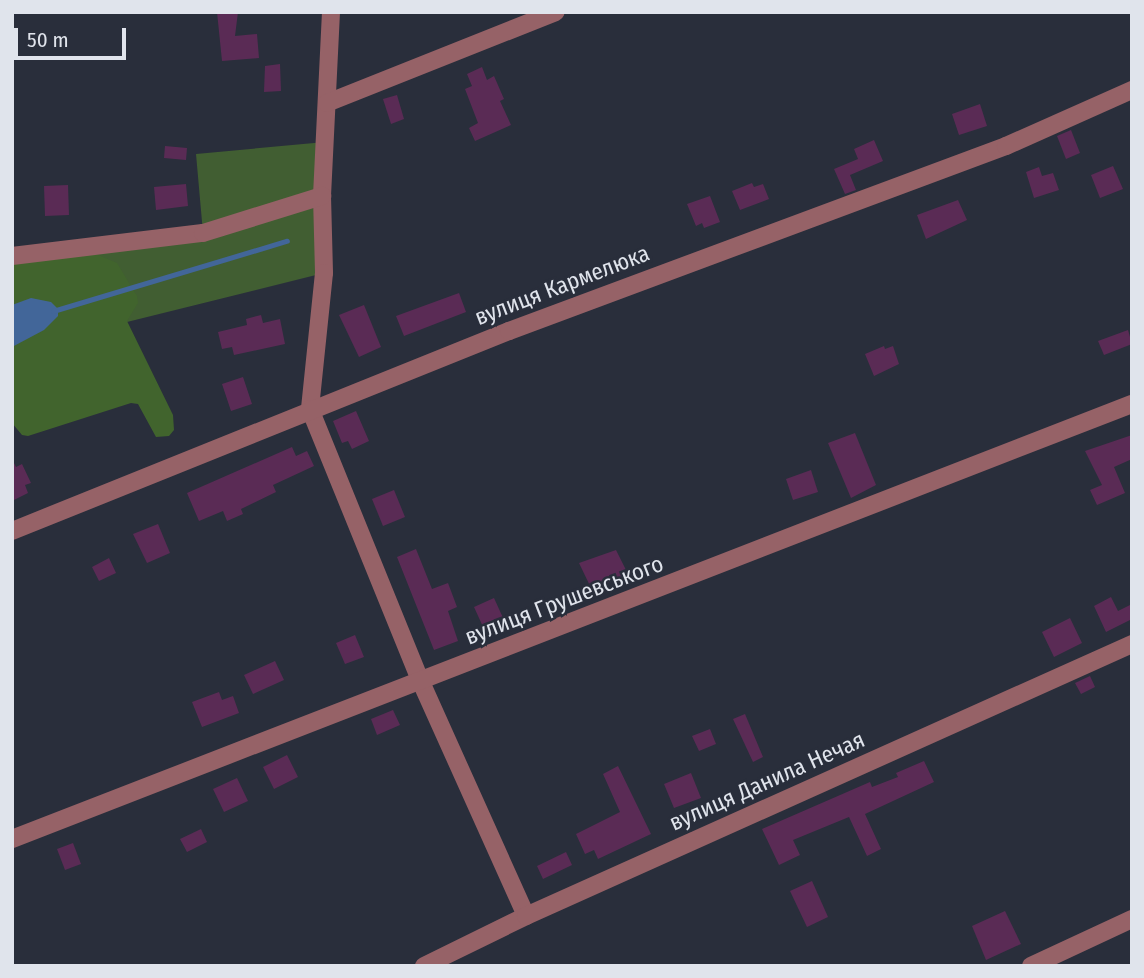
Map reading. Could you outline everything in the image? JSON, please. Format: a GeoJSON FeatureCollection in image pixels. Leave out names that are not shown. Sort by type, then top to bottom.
{"type":"FeatureCollection","features":[{"type":"Feature","properties":{"kind":"street"},"geometry":{"type":"LineString","coordinates":[[331,12],[322,196],[324,273],[310,409],[421,682],[526,916]]}},
{"type":"Feature","properties":{"kind":"street"},"geometry":{"type":"LineString","coordinates":[[327,103],[556,12]]}},
{"type":"Feature","properties":{"kind":"street","name":"вулиця Кармелюка"},"geometry":{"type":"LineString","coordinates":[[12,531],[509,331],[1006,146],[1132,90]]}},
{"type":"Feature","properties":{"kind":"street"},"geometry":{"type":"LineString","coordinates":[[12,256],[203,233],[322,196]]}},
{"type":"Feature","properties":{"kind":"street","name":"вулиця Грушевського"},"geometry":{"type":"LineString","coordinates":[[12,839],[1132,404]]}},
{"type":"Feature","properties":{"kind":"street","name":"вулиця Данила Нечая"},"geometry":{"type":"LineString","coordinates":[[424,966],[526,916],[1132,645]]}},
{"type":"Feature","properties":{"kind":"street"},"geometry":{"type":"LineString","coordinates":[[1031,966],[1132,919]]}},
{"type":"Feature","properties":{"kind":"green space"},"geometry":{"type":"Polygon","coordinates":[[[325,142],[324,273],[127,322],[12,256],[203,233],[196,154],[325,142]]]}},
{"type":"Feature","properties":{"kind":"green space"},"geometry":{"type":"Polygon","coordinates":[[[96,254],[117,263],[137,296],[138,303],[127,321],[173,415],[174,430],[169,436],[156,437],[138,404],[131,403],[28,436],[22,435],[12,423],[12,256],[96,254]]]}},
{"type":"Feature","properties":{"kind":"water"},"geometry":{"type":"Polygon","coordinates":[[[31,298],[51,302],[58,309],[58,316],[44,330],[12,347],[12,305],[31,298]]]}},
{"type":"Feature","properties":{"kind":"building"},"geometry":{"type":"Polygon","coordinates":[[[217,12],[238,12],[235,36],[257,34],[259,58],[222,61],[217,12]]]}},
{"type":"Feature","properties":{"kind":"building"},"geometry":{"type":"Polygon","coordinates":[[[280,64],[281,91],[264,92],[265,66],[280,64]]]}},
{"type":"Feature","properties":{"kind":"building"},"geometry":{"type":"Polygon","coordinates":[[[482,67],[487,80],[494,76],[504,99],[500,101],[511,125],[475,141],[469,128],[478,123],[465,89],[472,86],[467,74],[482,67]]]}},
{"type":"Feature","properties":{"kind":"building"},"geometry":{"type":"Polygon","coordinates":[[[397,95],[404,119],[391,124],[383,99],[397,95]]]}},
{"type":"Feature","properties":{"kind":"building"},"geometry":{"type":"Polygon","coordinates":[[[980,104],[987,126],[959,135],[952,114],[980,104]]]}},
{"type":"Feature","properties":{"kind":"building"},"geometry":{"type":"Polygon","coordinates":[[[1071,130],[1080,153],[1066,159],[1057,136],[1071,130]]]}},
{"type":"Feature","properties":{"kind":"building"},"geometry":{"type":"Polygon","coordinates":[[[874,140],[883,161],[850,175],[856,190],[845,194],[834,169],[858,159],[854,149],[874,140]]]}},
{"type":"Feature","properties":{"kind":"building"},"geometry":{"type":"Polygon","coordinates":[[[165,146],[187,148],[186,160],[164,158],[165,146]]]}},
{"type":"Feature","properties":{"kind":"building"},"geometry":{"type":"Polygon","coordinates":[[[1113,166],[1123,189],[1100,198],[1091,175],[1113,166]]]}},
{"type":"Feature","properties":{"kind":"building"},"geometry":{"type":"Polygon","coordinates":[[[1039,167],[1042,176],[1053,173],[1059,190],[1034,198],[1026,172],[1039,167]]]}},
{"type":"Feature","properties":{"kind":"building"},"geometry":{"type":"Polygon","coordinates":[[[752,183],[754,187],[763,184],[769,199],[740,210],[732,191],[752,183]]]}},
{"type":"Feature","properties":{"kind":"building"},"geometry":{"type":"Polygon","coordinates":[[[186,184],[188,206],[156,210],[154,187],[186,184]]]}},
{"type":"Feature","properties":{"kind":"building"},"geometry":{"type":"Polygon","coordinates":[[[68,185],[69,215],[45,216],[44,186],[68,185]]]}},
{"type":"Feature","properties":{"kind":"building"},"geometry":{"type":"Polygon","coordinates":[[[710,196],[720,222],[704,228],[702,223],[696,226],[687,204],[710,196]]]}},
{"type":"Feature","properties":{"kind":"building"},"geometry":{"type":"Polygon","coordinates":[[[958,200],[967,220],[926,239],[917,215],[958,200]]]}},
{"type":"Feature","properties":{"kind":"building"},"geometry":{"type":"Polygon","coordinates":[[[459,293],[466,312],[404,336],[396,316],[459,293]]]}},
{"type":"Feature","properties":{"kind":"building"},"geometry":{"type":"Polygon","coordinates":[[[364,305],[381,347],[359,357],[339,315],[364,305]]]}},
{"type":"Feature","properties":{"kind":"building"},"geometry":{"type":"Polygon","coordinates":[[[261,315],[263,323],[280,319],[285,344],[234,355],[232,347],[222,349],[218,332],[247,325],[246,319],[261,315]]]}},
{"type":"Feature","properties":{"kind":"building"},"geometry":{"type":"Polygon","coordinates":[[[1128,330],[1132,344],[1104,355],[1098,341],[1128,330]]]}},
{"type":"Feature","properties":{"kind":"building"},"geometry":{"type":"Polygon","coordinates":[[[884,346],[885,349],[893,346],[899,364],[874,376],[865,354],[884,346]]]}},
{"type":"Feature","properties":{"kind":"building"},"geometry":{"type":"Polygon","coordinates":[[[243,377],[252,404],[231,411],[222,384],[243,377]]]}},
{"type":"Feature","properties":{"kind":"building"},"geometry":{"type":"Polygon","coordinates":[[[356,411],[369,441],[352,449],[348,441],[342,443],[333,421],[356,411]]]}},
{"type":"Feature","properties":{"kind":"building"},"geometry":{"type":"Polygon","coordinates":[[[855,433],[876,485],[851,498],[828,443],[855,433]]]}},
{"type":"Feature","properties":{"kind":"building"},"geometry":{"type":"Polygon","coordinates":[[[1132,435],[1132,459],[1114,467],[1125,493],[1097,505],[1090,490],[1102,485],[1085,451],[1132,435]]]}},
{"type":"Feature","properties":{"kind":"building"},"geometry":{"type":"Polygon","coordinates":[[[292,447],[296,456],[307,451],[314,466],[273,485],[276,492],[241,509],[243,514],[227,521],[223,511],[199,521],[187,493],[292,447]]]}},
{"type":"Feature","properties":{"kind":"building"},"geometry":{"type":"Polygon","coordinates":[[[12,459],[16,467],[22,464],[31,483],[25,485],[28,493],[12,501],[12,459]]]}},
{"type":"Feature","properties":{"kind":"building"},"geometry":{"type":"Polygon","coordinates":[[[811,470],[818,492],[793,500],[786,479],[811,470]]]}},
{"type":"Feature","properties":{"kind":"building"},"geometry":{"type":"Polygon","coordinates":[[[394,490],[405,517],[383,526],[372,499],[394,490]]]}},
{"type":"Feature","properties":{"kind":"building"},"geometry":{"type":"Polygon","coordinates":[[[158,524],[170,553],[147,563],[133,534],[158,524]]]}},
{"type":"Feature","properties":{"kind":"building"},"geometry":{"type":"Polygon","coordinates":[[[416,549],[432,589],[448,583],[457,607],[448,611],[458,641],[434,650],[397,557],[416,549]]]}},
{"type":"Feature","properties":{"kind":"building"},"geometry":{"type":"Polygon","coordinates":[[[616,550],[628,574],[592,590],[579,563],[616,550]]]}},
{"type":"Feature","properties":{"kind":"building"},"geometry":{"type":"Polygon","coordinates":[[[109,558],[116,573],[99,581],[92,567],[109,558]]]}},
{"type":"Feature","properties":{"kind":"building"},"geometry":{"type":"Polygon","coordinates":[[[1111,597],[1118,611],[1132,604],[1132,619],[1106,632],[1094,606],[1111,597]]]}},
{"type":"Feature","properties":{"kind":"building"},"geometry":{"type":"Polygon","coordinates":[[[494,598],[504,620],[484,629],[474,607],[494,598]]]}},
{"type":"Feature","properties":{"kind":"building"},"geometry":{"type":"Polygon","coordinates":[[[1070,618],[1082,643],[1054,657],[1042,632],[1070,618]]]}},
{"type":"Feature","properties":{"kind":"building"},"geometry":{"type":"Polygon","coordinates":[[[355,635],[364,657],[345,664],[336,643],[355,635]]]}},
{"type":"Feature","properties":{"kind":"building"},"geometry":{"type":"Polygon","coordinates":[[[275,661],[284,680],[253,694],[244,675],[275,661]]]}},
{"type":"Feature","properties":{"kind":"building"},"geometry":{"type":"Polygon","coordinates":[[[1090,676],[1095,687],[1081,694],[1075,683],[1090,676]]]}},
{"type":"Feature","properties":{"kind":"building"},"geometry":{"type":"Polygon","coordinates":[[[219,692],[222,700],[233,696],[239,713],[202,727],[192,702],[219,692]]]}},
{"type":"Feature","properties":{"kind":"building"},"geometry":{"type":"Polygon","coordinates":[[[393,710],[400,725],[377,735],[371,719],[393,710]]]}},
{"type":"Feature","properties":{"kind":"building"},"geometry":{"type":"Polygon","coordinates":[[[745,714],[763,757],[753,762],[733,719],[745,714]]]}},
{"type":"Feature","properties":{"kind":"building"},"geometry":{"type":"Polygon","coordinates":[[[710,729],[716,744],[699,751],[692,736],[710,729]]]}},
{"type":"Feature","properties":{"kind":"building"},"geometry":{"type":"Polygon","coordinates":[[[287,755],[298,777],[274,789],[263,767],[287,755]]]}},
{"type":"Feature","properties":{"kind":"building"},"geometry":{"type":"Polygon","coordinates":[[[924,761],[934,782],[865,814],[881,849],[867,856],[849,817],[793,840],[800,855],[779,865],[762,829],[870,782],[872,787],[898,777],[896,773],[924,761]]]}},
{"type":"Feature","properties":{"kind":"building"},"geometry":{"type":"Polygon","coordinates":[[[618,766],[651,834],[598,859],[594,850],[585,854],[576,834],[620,812],[603,774],[618,766]]]}},
{"type":"Feature","properties":{"kind":"building"},"geometry":{"type":"Polygon","coordinates":[[[691,773],[701,798],[674,808],[664,784],[691,773]]]}},
{"type":"Feature","properties":{"kind":"building"},"geometry":{"type":"Polygon","coordinates":[[[237,778],[248,801],[224,812],[213,789],[237,778]]]}},
{"type":"Feature","properties":{"kind":"building"},"geometry":{"type":"Polygon","coordinates":[[[201,829],[207,842],[187,852],[180,839],[201,829]]]}},
{"type":"Feature","properties":{"kind":"building"},"geometry":{"type":"Polygon","coordinates":[[[73,843],[81,864],[65,870],[57,849],[73,843]]]}},
{"type":"Feature","properties":{"kind":"building"},"geometry":{"type":"Polygon","coordinates":[[[566,852],[572,865],[543,879],[537,866],[566,852]]]}},
{"type":"Feature","properties":{"kind":"building"},"geometry":{"type":"Polygon","coordinates":[[[812,881],[828,917],[807,927],[790,891],[812,881]]]}},
{"type":"Feature","properties":{"kind":"building"},"geometry":{"type":"Polygon","coordinates":[[[1005,911],[1021,944],[986,960],[972,926],[1005,911]]]}},
{"type":"Feature","properties":{"kind":"waterway"},"geometry":{"type":"LineString","coordinates":[[53,311],[287,241]]}}]}
